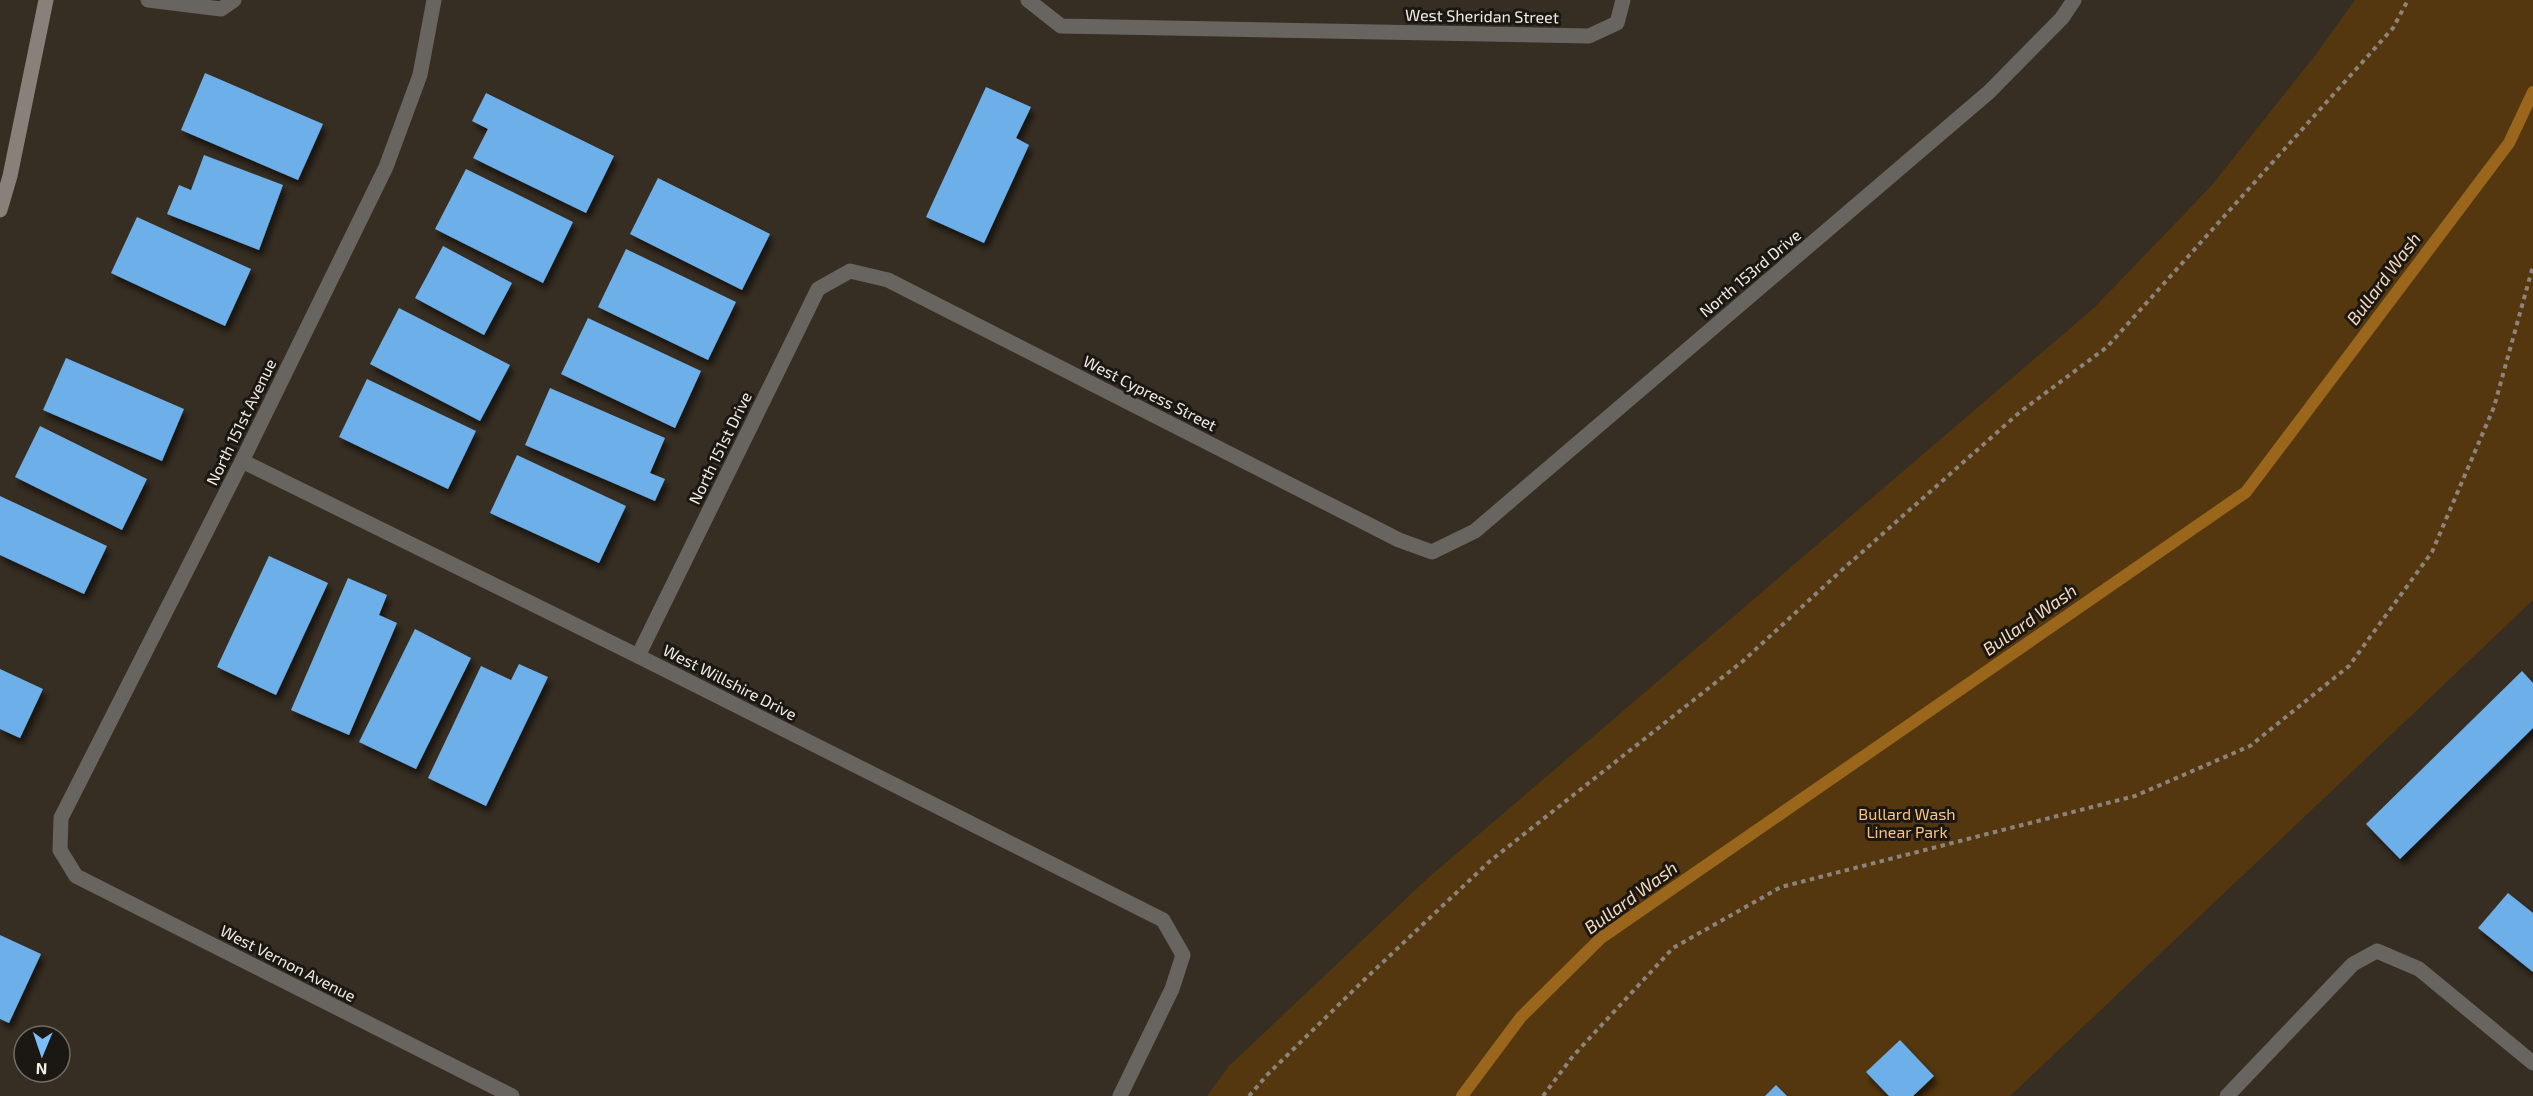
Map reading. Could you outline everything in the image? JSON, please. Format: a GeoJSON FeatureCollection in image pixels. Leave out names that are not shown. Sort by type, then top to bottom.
{"type":"FeatureCollection","features":[{"type":"Feature","properties":{"kind":"street"},"geometry":{"type":"LineString","coordinates":[[0,210],[10,177],[46,0]]}},
{"type":"Feature","properties":{"kind":"street"},"geometry":{"type":"LineString","coordinates":[[148,0],[221,9],[234,0]]}},
{"type":"Feature","properties":{"kind":"street","name":"North 151st Avenue"},"geometry":{"type":"LineString","coordinates":[[60,850],[61,818],[242,461],[386,167],[420,75],[434,0]]}},
{"type":"Feature","properties":{"kind":"street","name":"West Sheridan Street"},"geometry":{"type":"LineString","coordinates":[[1029,1],[1061,26],[1589,36],[1617,22],[1623,0]]}},
{"type":"Feature","properties":{"kind":"street","name":"North 153rd Drive"},"geometry":{"type":"LineString","coordinates":[[1432,552],[1475,531],[1980,100],[2062,18],[2074,0]]}},
{"type":"Feature","properties":{"kind":"street","name":"West Cypress Street"},"geometry":{"type":"LineString","coordinates":[[850,272],[888,280],[1399,540],[1432,552]]}},
{"type":"Feature","properties":{"kind":"street","name":"North 151st Drive"},"geometry":{"type":"LineString","coordinates":[[638,656],[818,289],[850,272]]}},
{"type":"Feature","properties":{"kind":"street","name":"West Willshire Drive"},"geometry":{"type":"LineString","coordinates":[[242,461],[638,656],[1164,920],[1183,955],[1172,989],[1120,1096]]}},
{"type":"Feature","properties":{"kind":"street","name":"West Vernon Avenue"},"geometry":{"type":"LineString","coordinates":[[60,850],[76,876],[512,1096]]}},
{"type":"Feature","properties":{"kind":"street"},"geometry":{"type":"LineString","coordinates":[[2227,1096],[2353,964],[2377,951],[2419,969],[2533,1063]]}},
{"type":"Feature","properties":{"kind":"path"},"geometry":{"type":"LineString","coordinates":[[1249,1096],[1268,1074],[1364,980],[1490,861],[1743,661],[2020,412],[2107,347],[2385,37],[2408,0]]}},
{"type":"Feature","properties":{"kind":"path"},"geometry":{"type":"LineString","coordinates":[[1543,1096],[1573,1056],[1673,948],[1781,886],[2135,796],[2250,746],[2349,666],[2432,552],[2494,407],[2533,266]]}},
{"type":"Feature","properties":{"kind":"green space","name":"Bullard Wash Linear Park"},"geometry":{"type":"Polygon","coordinates":[[[2355,0],[2533,0],[2533,600],[2010,1096],[1207,1096],[1229,1066],[1428,878],[2095,307],[2212,185],[2317,53],[2355,0]]]}},
{"type":"Feature","properties":{"kind":"building"},"geometry":{"type":"Polygon","coordinates":[[[205,73],[323,124],[298,180],[181,130],[205,73]]]}},
{"type":"Feature","properties":{"kind":"building"},"geometry":{"type":"Polygon","coordinates":[[[986,87],[1031,107],[1016,138],[1029,145],[984,243],[926,217],[986,87]]]}},
{"type":"Feature","properties":{"kind":"building"},"geometry":{"type":"Polygon","coordinates":[[[486,93],[614,156],[586,213],[473,158],[488,129],[472,121],[486,93]]]}},
{"type":"Feature","properties":{"kind":"building"},"geometry":{"type":"Polygon","coordinates":[[[204,155],[283,185],[259,250],[167,214],[179,185],[191,190],[204,155]]]}},
{"type":"Feature","properties":{"kind":"building"},"geometry":{"type":"Polygon","coordinates":[[[466,169],[573,222],[543,283],[435,229],[466,169]]]}},
{"type":"Feature","properties":{"kind":"building"},"geometry":{"type":"Polygon","coordinates":[[[658,178],[770,234],[742,290],[630,234],[658,178]]]}},
{"type":"Feature","properties":{"kind":"building"},"geometry":{"type":"Polygon","coordinates":[[[137,217],[251,269],[225,326],[111,273],[137,217]]]}},
{"type":"Feature","properties":{"kind":"building"},"geometry":{"type":"Polygon","coordinates":[[[443,246],[512,283],[484,335],[415,298],[443,246]]]}},
{"type":"Feature","properties":{"kind":"building"},"geometry":{"type":"Polygon","coordinates":[[[626,249],[736,302],[708,360],[598,307],[626,249]]]}},
{"type":"Feature","properties":{"kind":"building"},"geometry":{"type":"Polygon","coordinates":[[[399,308],[510,365],[480,421],[370,364],[399,308]]]}},
{"type":"Feature","properties":{"kind":"building"},"geometry":{"type":"Polygon","coordinates":[[[588,318],[701,371],[675,428],[561,374],[588,318]]]}},
{"type":"Feature","properties":{"kind":"building"},"geometry":{"type":"Polygon","coordinates":[[[66,358],[184,409],[162,461],[43,410],[66,358]]]}},
{"type":"Feature","properties":{"kind":"building"},"geometry":{"type":"Polygon","coordinates":[[[367,379],[476,431],[448,489],[339,437],[367,379]]]}},
{"type":"Feature","properties":{"kind":"building"},"geometry":{"type":"Polygon","coordinates":[[[550,388],[665,438],[650,473],[665,479],[655,501],[525,445],[550,388]]]}},
{"type":"Feature","properties":{"kind":"building"},"geometry":{"type":"Polygon","coordinates":[[[40,426],[147,479],[122,530],[15,477],[40,426]]]}},
{"type":"Feature","properties":{"kind":"building"},"geometry":{"type":"Polygon","coordinates":[[[517,455],[626,506],[599,563],[490,513],[517,455]]]}},
{"type":"Feature","properties":{"kind":"building"},"geometry":{"type":"Polygon","coordinates":[[[0,496],[107,546],[84,594],[0,555],[0,496]]]}},
{"type":"Feature","properties":{"kind":"building"},"geometry":{"type":"Polygon","coordinates":[[[269,556],[328,583],[276,695],[217,667],[269,556]]]}},
{"type":"Feature","properties":{"kind":"building"},"geometry":{"type":"Polygon","coordinates":[[[348,578],[387,595],[379,615],[397,623],[349,735],[291,710],[348,578]]]}},
{"type":"Feature","properties":{"kind":"building"},"geometry":{"type":"Polygon","coordinates":[[[415,629],[471,658],[416,769],[359,742],[415,629]]]}},
{"type":"Feature","properties":{"kind":"building"},"geometry":{"type":"Polygon","coordinates":[[[519,664],[548,677],[486,806],[428,778],[481,666],[511,680],[519,664]]]}},
{"type":"Feature","properties":{"kind":"building"},"geometry":{"type":"Polygon","coordinates":[[[0,669],[43,689],[20,738],[0,729],[0,669]]]}},
{"type":"Feature","properties":{"kind":"building"},"geometry":{"type":"Polygon","coordinates":[[[2522,671],[2533,683],[2533,728],[2400,859],[2366,824],[2522,671]]]}},
{"type":"Feature","properties":{"kind":"building"},"geometry":{"type":"Polygon","coordinates":[[[2508,893],[2533,913],[2533,972],[2478,928],[2508,893]]]}},
{"type":"Feature","properties":{"kind":"building"},"geometry":{"type":"Polygon","coordinates":[[[0,935],[41,954],[9,1023],[0,1019],[0,935]]]}},
{"type":"Feature","properties":{"kind":"building"},"geometry":{"type":"Polygon","coordinates":[[[1900,1040],[1934,1076],[1913,1096],[1889,1096],[1866,1072],[1900,1040]]]}},
{"type":"Feature","properties":{"kind":"building"},"geometry":{"type":"Polygon","coordinates":[[[1776,1085],[1787,1096],[1765,1096],[1776,1085]]]}},
{"type":"Feature","properties":{"kind":"waterway","name":"Bullard Wash"},"geometry":{"type":"LineString","coordinates":[[1462,1096],[1521,1017],[1601,938],[2246,492],[2509,143],[2533,92]]}}]}
